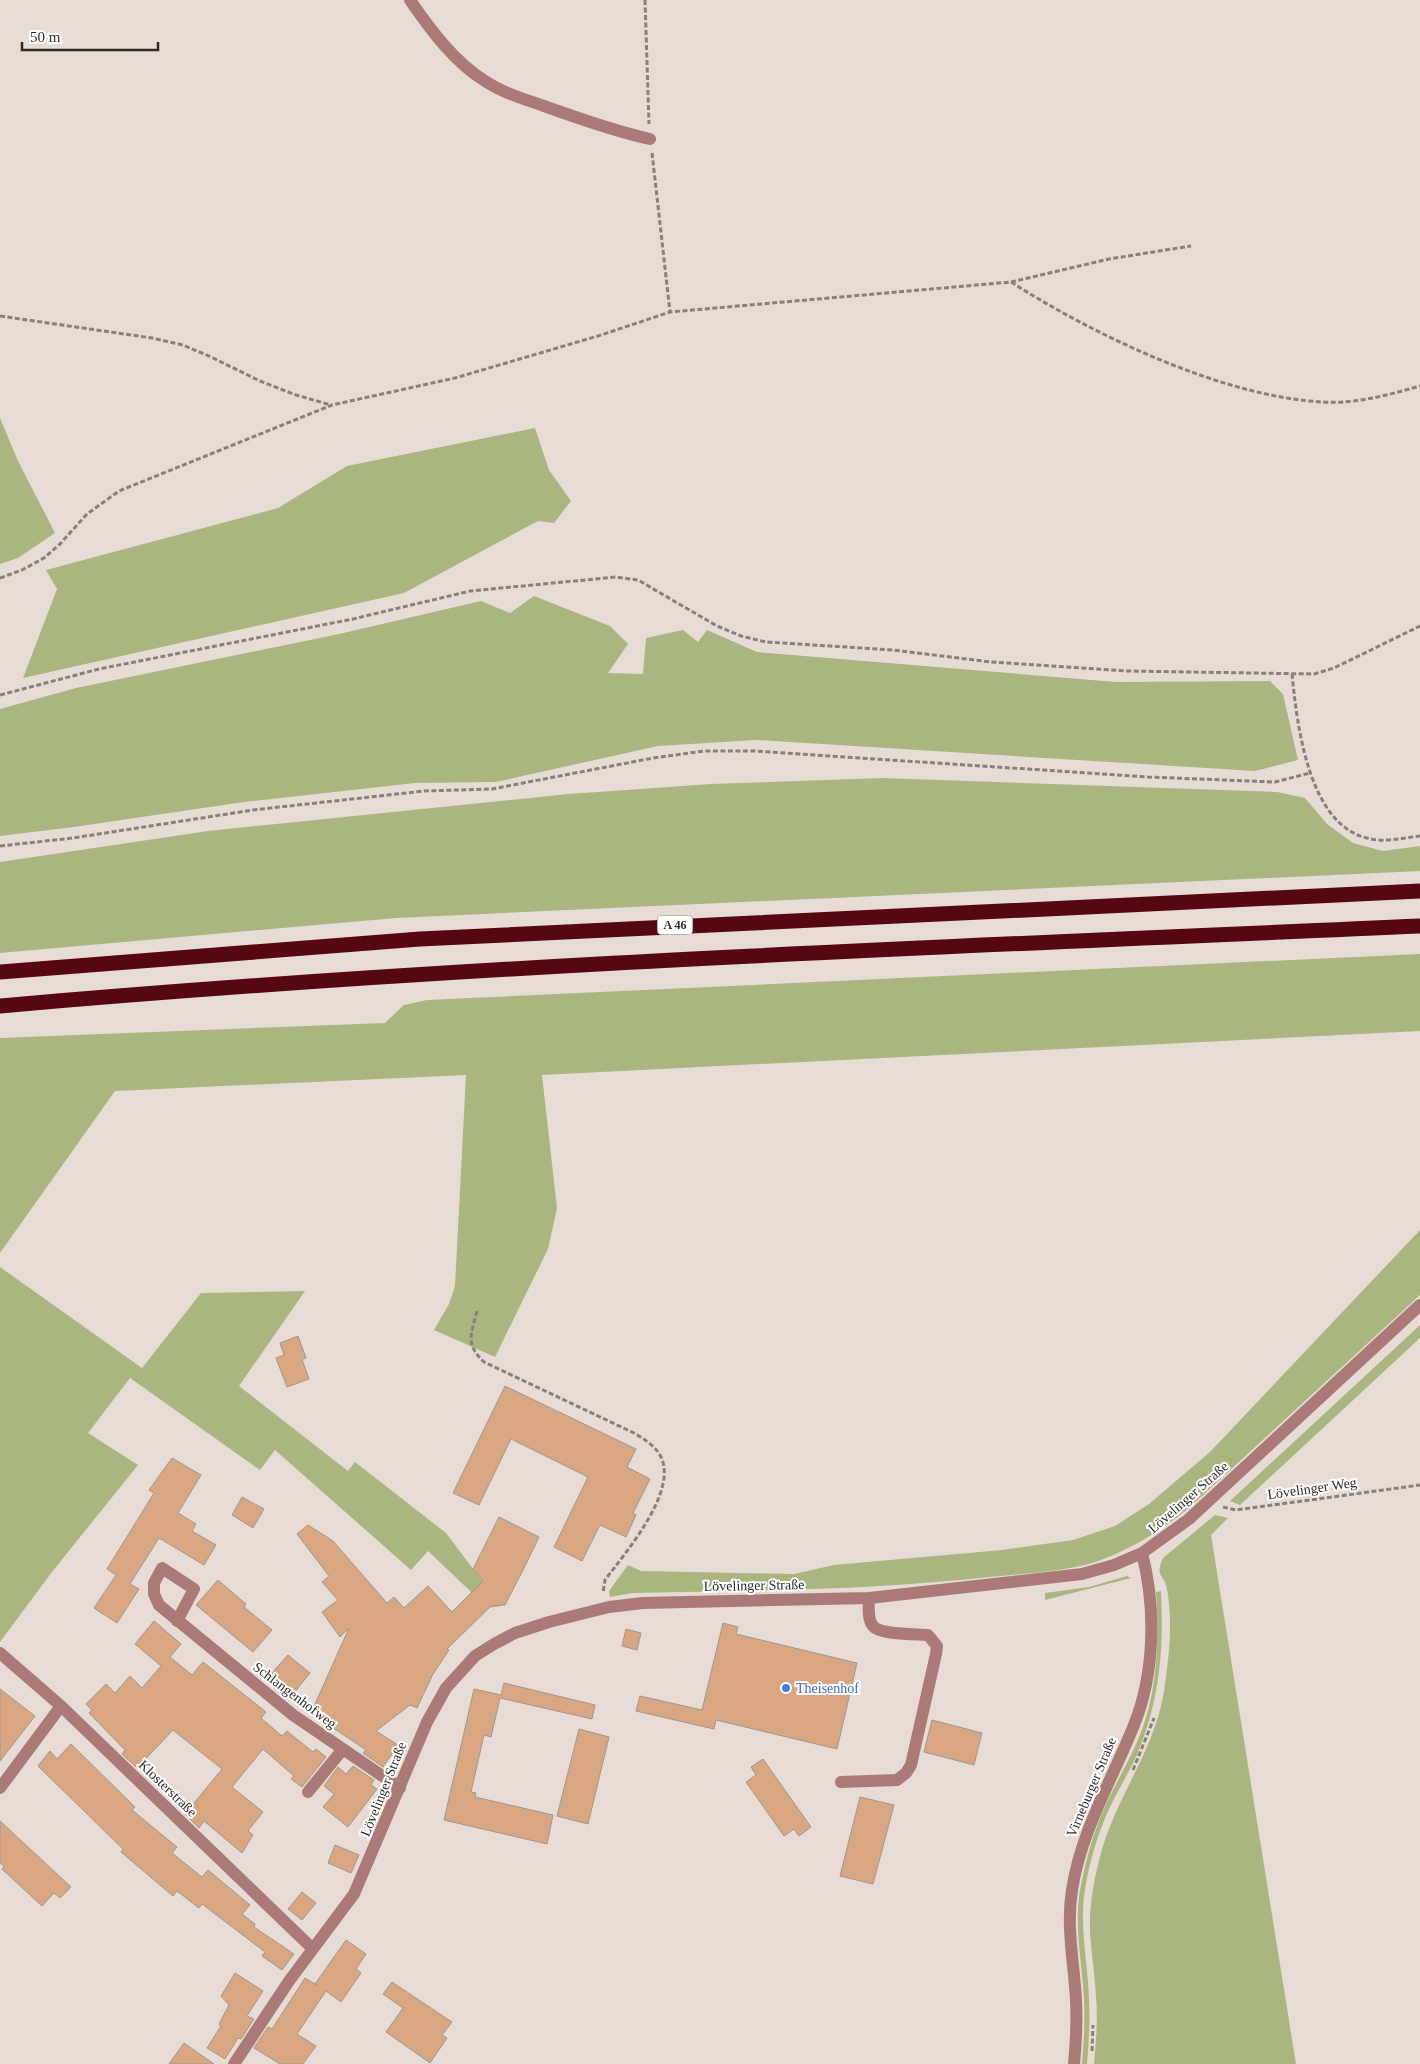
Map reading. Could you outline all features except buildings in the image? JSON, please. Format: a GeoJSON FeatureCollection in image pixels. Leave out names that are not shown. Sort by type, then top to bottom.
{"type":"FeatureCollection","features":[{"type":"Feature","properties":{"kind":"highway","name":"A 46"},"geometry":{"type":"LineString","coordinates":[[0,972],[439,938],[1420,891]]}},
{"type":"Feature","properties":{"kind":"highway"},"geometry":{"type":"LineString","coordinates":[[0,1006],[172,991],[642,960],[1420,926]]}},
{"type":"Feature","properties":{"kind":"street"},"geometry":{"type":"LineString","coordinates":[[410,0],[432,31],[454,54],[483,80],[501,91],[612,130],[650,139]]}},
{"type":"Feature","properties":{"kind":"street","name":"Lövelinger Straße"},"geometry":{"type":"LineString","coordinates":[[234,2064],[313,1949],[354,1894],[435,1704],[446,1688],[475,1656],[515,1633],[549,1622],[609,1607],[666,1602],[869,1598],[1082,1574],[1114,1566],[1142,1553],[1189,1520],[1420,1305]]}},
{"type":"Feature","properties":{"kind":"street","name":"Virneburger Straße"},"geometry":{"type":"LineString","coordinates":[[1074,2064],[1076,1999],[1069,1926],[1072,1891],[1080,1853],[1094,1812],[1135,1723],[1144,1692],[1149,1657],[1150,1620],[1142,1553]]}},
{"type":"Feature","properties":{"kind":"street"},"geometry":{"type":"LineString","coordinates":[[840,1782],[897,1780],[906,1773],[911,1765],[936,1654],[937,1646],[928,1636],[880,1631],[872,1626],[869,1617],[869,1598]]}},
{"type":"Feature","properties":{"kind":"street","name":"Schlangenhofweg"},"geometry":{"type":"LineString","coordinates":[[177,1621],[286,1710],[400,1788]]}},
{"type":"Feature","properties":{"kind":"street","name":"Klosterstraße"},"geometry":{"type":"LineString","coordinates":[[0,1653],[61,1706],[313,1949]]}},
{"type":"Feature","properties":{"kind":"street"},"geometry":{"type":"LineString","coordinates":[[0,1788],[61,1706]]}},
{"type":"Feature","properties":{"kind":"street"},"geometry":{"type":"LineString","coordinates":[[308,1792],[343,1749]]}},
{"type":"Feature","properties":{"kind":"path"},"geometry":{"type":"LineString","coordinates":[[645,0],[650,139],[670,312]]}},
{"type":"Feature","properties":{"kind":"path"},"geometry":{"type":"LineString","coordinates":[[0,578],[22,570],[44,558],[60,544],[87,514],[118,491],[332,405],[455,378],[598,336],[670,312],[1011,282],[1109,259],[1191,246]]}},
{"type":"Feature","properties":{"kind":"path"},"geometry":{"type":"LineString","coordinates":[[1011,282],[1055,310],[1136,348],[1180,367],[1228,383],[1287,398],[1324,402],[1358,401],[1420,386]]}},
{"type":"Feature","properties":{"kind":"path"},"geometry":{"type":"LineString","coordinates":[[0,316],[152,338],[183,345],[269,385],[332,405]]}},
{"type":"Feature","properties":{"kind":"path"},"geometry":{"type":"LineString","coordinates":[[0,695],[100,669],[353,619],[470,591],[616,577],[638,580],[717,626],[740,636],[766,642],[893,650],[991,662],[1128,671],[1314,674],[1334,668],[1420,626]]}},
{"type":"Feature","properties":{"kind":"path"},"geometry":{"type":"LineString","coordinates":[[1292,674],[1296,715],[1310,773],[1321,799],[1331,815],[1346,829],[1366,838],[1386,841],[1420,836]]}},
{"type":"Feature","properties":{"kind":"path"},"geometry":{"type":"LineString","coordinates":[[0,846],[73,838],[253,810],[424,791],[492,789],[653,758],[704,751],[754,750],[1148,777],[1275,782],[1310,773]]}},
{"type":"Feature","properties":{"kind":"path"},"geometry":{"type":"LineString","coordinates":[[477,1311],[470,1340],[473,1352],[484,1362],[634,1433],[651,1444],[661,1456],[665,1470],[664,1486],[654,1509],[605,1580],[602,1592],[609,1607]]}},
{"type":"Feature","properties":{"kind":"path","name":"Lövelinger Weg"},"geometry":{"type":"LineString","coordinates":[[1226,1500],[1219,1507],[1236,1510],[1420,1485]]}},
{"type":"Feature","properties":{"kind":"path"},"geometry":{"type":"LineString","coordinates":[[1132,1772],[1152,1726],[1156,1710]]}},
{"type":"Feature","properties":{"kind":"path"},"geometry":{"type":"LineString","coordinates":[[1092,2055],[1093,2018]]}},
{"type":"Feature","properties":{"kind":"green space"},"geometry":{"type":"Polygon","coordinates":[[[0,418],[18,461],[55,533],[18,558],[0,564],[0,418]]]}},
{"type":"Feature","properties":{"kind":"green space"},"geometry":{"type":"Polygon","coordinates":[[[535,428],[549,470],[571,501],[554,523],[538,521],[404,593],[23,678],[57,589],[46,570],[278,508],[347,466],[535,428]]]}},
{"type":"Feature","properties":{"kind":"green space"},"geometry":{"type":"Polygon","coordinates":[[[534,596],[610,626],[628,644],[608,673],[643,674],[646,638],[683,630],[698,642],[707,630],[757,652],[1116,682],[1270,681],[1283,694],[1298,760],[1255,771],[756,740],[658,746],[496,782],[415,783],[244,802],[0,836],[0,709],[76,688],[339,634],[481,601],[510,613],[534,596]]]}},
{"type":"Feature","properties":{"kind":"green space"},"geometry":{"type":"Polygon","coordinates":[[[882,778],[1277,792],[1305,798],[1327,824],[1353,843],[1383,851],[1420,846],[1420,871],[396,918],[0,953],[0,862],[208,831],[569,794],[711,784],[882,778]]]}},
{"type":"Feature","properties":{"kind":"green space"},"geometry":{"type":"Polygon","coordinates":[[[1420,954],[1420,1031],[542,1075],[557,1208],[548,1249],[495,1357],[434,1330],[449,1304],[455,1286],[466,1075],[115,1091],[0,1253],[0,1038],[385,1023],[404,1005],[427,1000],[1420,954]]]}},
{"type":"Feature","properties":{"kind":"green space"},"geometry":{"type":"Polygon","coordinates":[[[1420,1230],[1420,1295],[1189,1508],[1147,1538],[1113,1555],[1076,1567],[900,1585],[633,1593],[610,1597],[609,1591],[628,1565],[641,1571],[794,1574],[834,1565],[1002,1550],[1073,1540],[1115,1526],[1149,1504],[1210,1452],[1420,1230]]]}},
{"type":"Feature","properties":{"kind":"green space"},"geometry":{"type":"Polygon","coordinates":[[[0,1267],[142,1368],[201,1293],[305,1291],[239,1386],[348,1471],[355,1462],[446,1533],[501,1606],[488,1608],[428,1551],[411,1570],[275,1450],[260,1470],[130,1378],[88,1433],[138,1465],[52,1572],[0,1642],[0,1267]]]}},
{"type":"Feature","properties":{"kind":"green space"},"geometry":{"type":"Polygon","coordinates":[[[1420,1325],[1420,1338],[1240,1505],[1230,1501],[1420,1325]]]}},
{"type":"Feature","properties":{"kind":"green space"},"geometry":{"type":"Polygon","coordinates":[[[1215,1515],[1228,1518],[1211,1535],[1296,2064],[1094,2064],[1097,2013],[1090,1912],[1098,1863],[1108,1832],[1152,1733],[1164,1691],[1169,1653],[1170,1615],[1166,1584],[1160,1572],[1161,1564],[1163,1558],[1215,1515]]]}},
{"type":"Feature","properties":{"kind":"green space"},"geometry":{"type":"Polygon","coordinates":[[[1127,1576],[1131,1578],[1045,1600],[1045,1593],[1089,1587],[1127,1576]]]}},
{"type":"Feature","properties":{"kind":"green space"},"geometry":{"type":"Polygon","coordinates":[[[1161,1591],[1161,1652],[1156,1693],[1151,1713],[1138,1752],[1102,1825],[1085,1889],[1083,1931],[1089,2023],[1087,2064],[1082,2064],[1084,2015],[1078,1931],[1080,1890],[1097,1825],[1139,1738],[1148,1711],[1156,1660],[1156,1592],[1161,1591]]]}},
{"type":"Feature","properties":{"kind":"place","name":"Theisenhof"},"geometry":{"type":"Point","coordinates":[786,1688]}}]}
